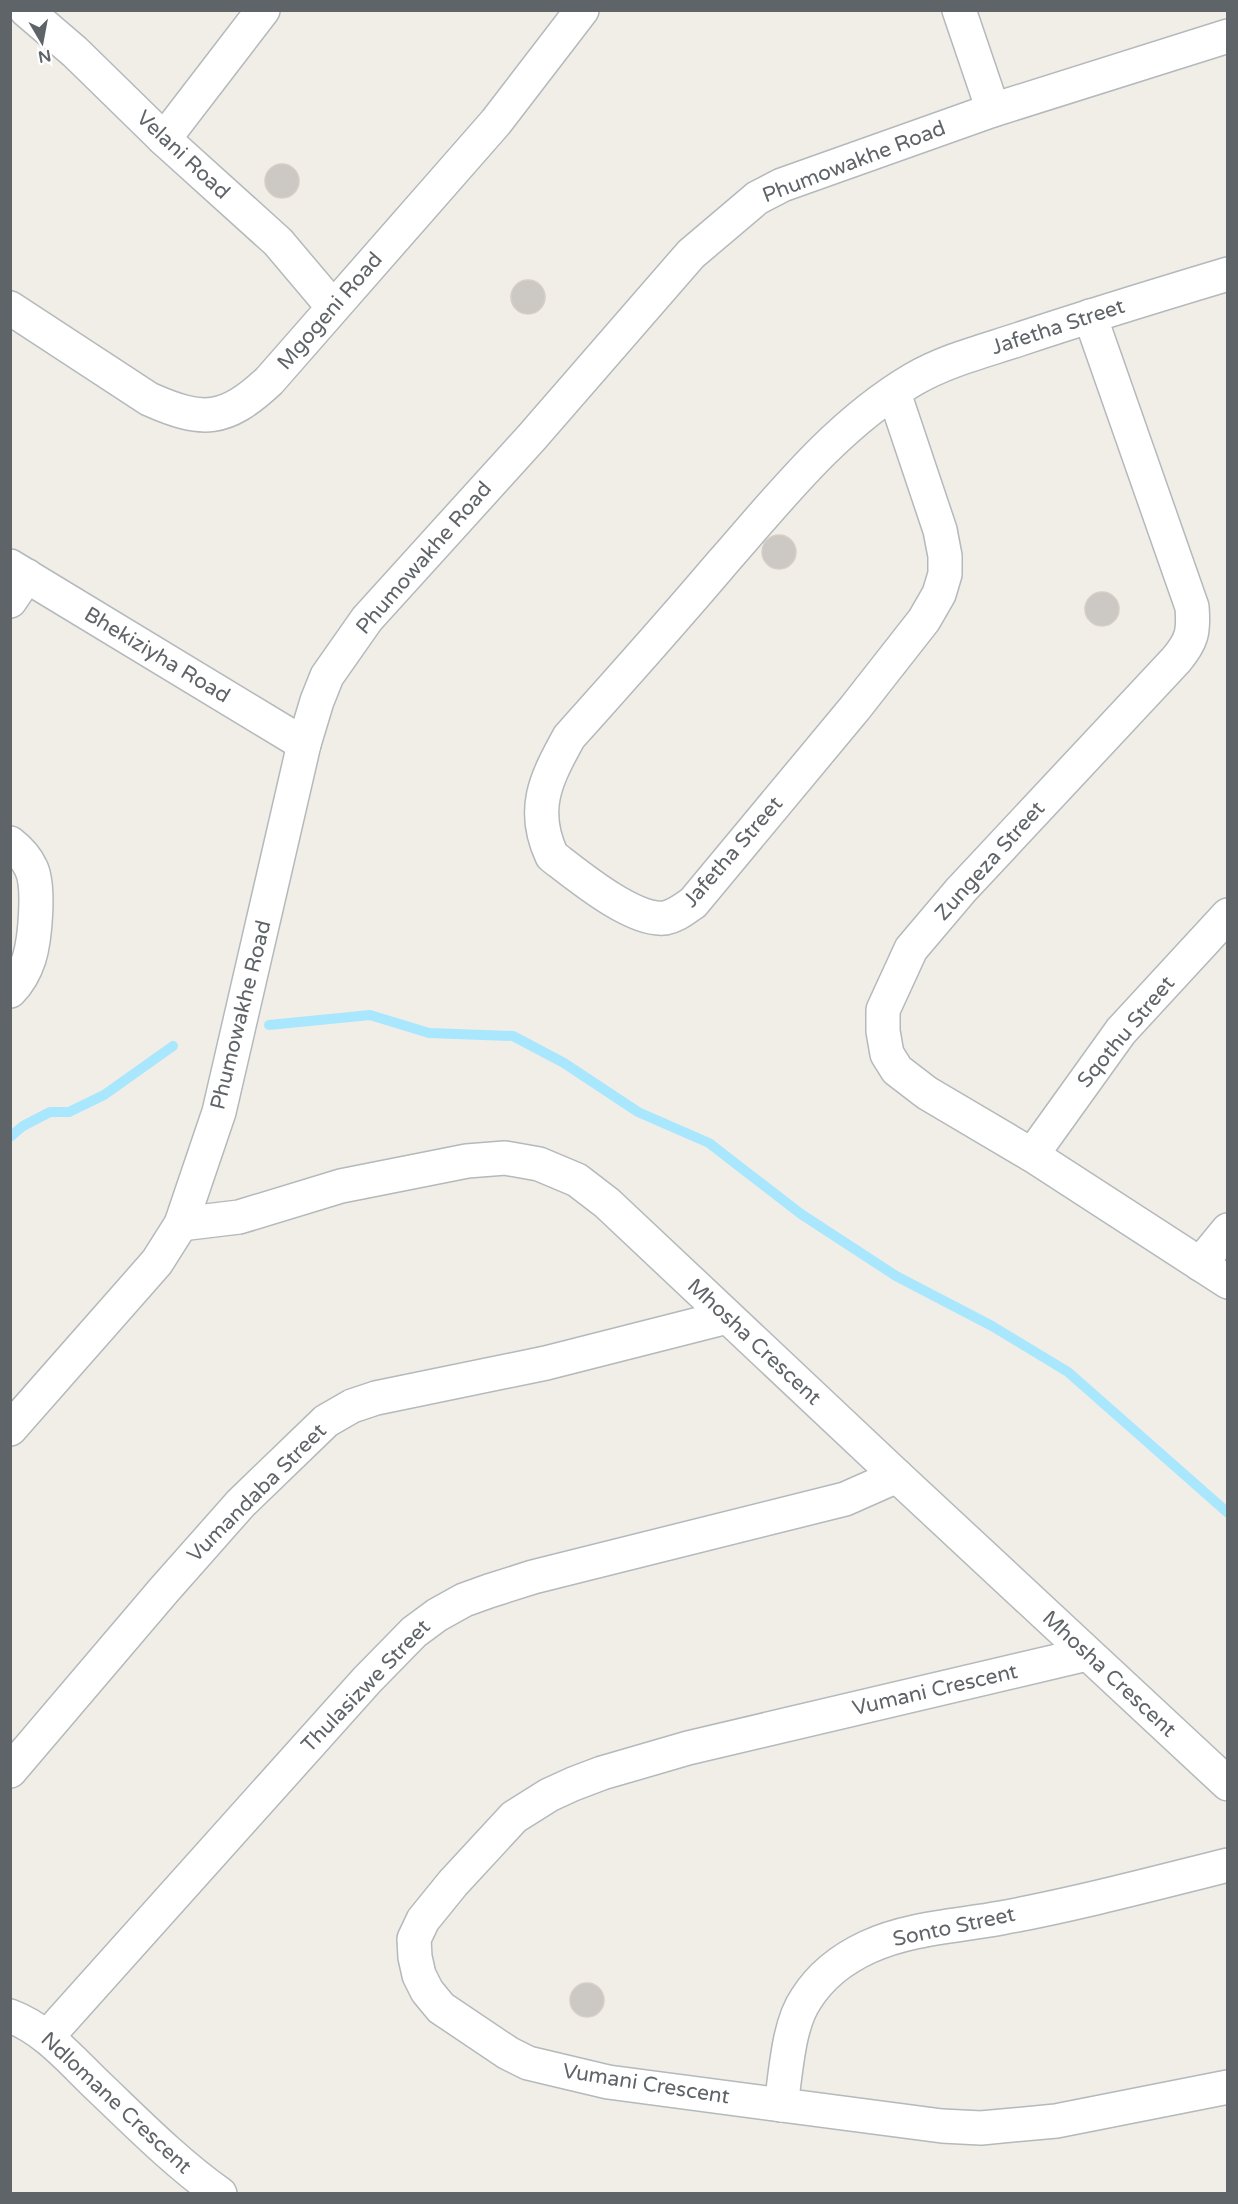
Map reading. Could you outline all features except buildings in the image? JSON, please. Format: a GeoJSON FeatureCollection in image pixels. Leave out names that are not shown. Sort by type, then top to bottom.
{"type":"FeatureCollection","features":[{"type":"Feature","properties":{"kind":"street","name":"Velani Road"},"geometry":{"type":"LineString","coordinates":[[26,10],[75,52],[164,139],[278,242],[333,307]]}},
{"type":"Feature","properties":{"kind":"street"},"geometry":{"type":"LineString","coordinates":[[164,139],[263,10]]}},
{"type":"Feature","properties":{"kind":"street","name":"Mgogeni Road"},"geometry":{"type":"LineString","coordinates":[[10,308],[149,399],[191,414],[209,415],[241,406],[269,381],[496,122],[582,10]]}},
{"type":"Feature","properties":{"kind":"street"},"geometry":{"type":"LineString","coordinates":[[959,10],[993,110]]}},
{"type":"Feature","properties":{"kind":"street","name":"Phumowakhe Road"},"geometry":{"type":"LineString","coordinates":[[10,1429],[157,1262],[181,1224],[219,1112],[304,744],[316,701],[327,676],[367,619],[532,437],[691,254],[756,198],[782,185],[993,110],[1227,36]]}},
{"type":"Feature","properties":{"kind":"street","name":"Jafetha Street"},"geometry":{"type":"LineString","coordinates":[[894,393],[940,530],[945,555],[945,574],[939,594],[924,620],[855,708],[693,903],[678,914],[664,918],[634,913],[552,856],[541,824],[544,788],[569,737],[784,492],[823,451],[860,418],[894,393],[937,367],[1090,316],[1227,274]]}},
{"type":"Feature","properties":{"kind":"street","name":"Zungeza Street"},"geometry":{"type":"LineString","coordinates":[[1090,316],[1192,607],[1193,628],[1188,646],[911,949],[883,1010],[883,1031],[887,1054],[897,1070],[927,1093],[1032,1155],[1227,1282]]}},
{"type":"Feature","properties":{"kind":"street","name":"Bhekiziyha Road"},"geometry":{"type":"LineString","coordinates":[[16,581],[304,744]]}},
{"type":"Feature","properties":{"kind":"street"},"geometry":{"type":"LineString","coordinates":[[10,843],[25,856],[32,869],[36,894],[29,958],[18,982],[10,991]]}},
{"type":"Feature","properties":{"kind":"street","name":"Sqothu Street"},"geometry":{"type":"LineString","coordinates":[[1032,1155],[1121,1031],[1227,915]]}},
{"type":"Feature","properties":{"kind":"street","name":"Mhosha Crescent"},"geometry":{"type":"LineString","coordinates":[[181,1224],[239,1217],[341,1186],[467,1161],[505,1158],[539,1164],[577,1180],[599,1197],[1227,1784]]}},
{"type":"Feature","properties":{"kind":"street"},"geometry":{"type":"LineString","coordinates":[[1200,1264],[1227,1230]]}},
{"type":"Feature","properties":{"kind":"street","name":"Vumandaba Street"},"geometry":{"type":"LineString","coordinates":[[10,1771],[241,1503],[326,1421],[352,1406],[376,1398],[546,1363],[727,1317]]}},
{"type":"Feature","properties":{"kind":"street","name":"Thulasizwe Street"},"geometry":{"type":"LineString","coordinates":[[47,2037],[367,1680],[414,1632],[437,1615],[464,1600],[522,1580],[845,1499],[897,1476]]}},
{"type":"Feature","properties":{"kind":"street","name":"Vumani Crescent"},"geometry":{"type":"LineString","coordinates":[[1087,1654],[688,1748],[602,1773],[573,1784],[514,1817],[453,1883],[423,1920],[414,1939],[419,1975],[427,1991],[441,2008],[508,2053],[528,2063],[608,2082],[942,2126],[981,2128],[1056,2121],[1227,2087]]}},
{"type":"Feature","properties":{"kind":"street","name":"Sonto Street"},"geometry":{"type":"LineString","coordinates":[[781,2105],[793,2029],[804,2001],[817,1983],[841,1961],[870,1946],[902,1935],[1002,1918],[1124,1892],[1227,1865]]}},
{"type":"Feature","properties":{"kind":"street","name":"Ndlomane Crescent"},"geometry":{"type":"LineString","coordinates":[[10,2016],[23,2021],[47,2037],[198,2178],[220,2193]]}},
{"type":"Feature","properties":{"kind":"waterway"},"geometry":{"type":"LineString","coordinates":[[269,1025],[370,1015],[429,1033],[513,1036],[564,1063],[638,1112],[709,1143],[801,1214],[896,1276],[992,1326],[1068,1372],[1228,1513]]}},
{"type":"Feature","properties":{"kind":"waterway"},"geometry":{"type":"LineString","coordinates":[[10,1137],[23,1126],[50,1112],[69,1112],[104,1095],[173,1046]]}}]}
